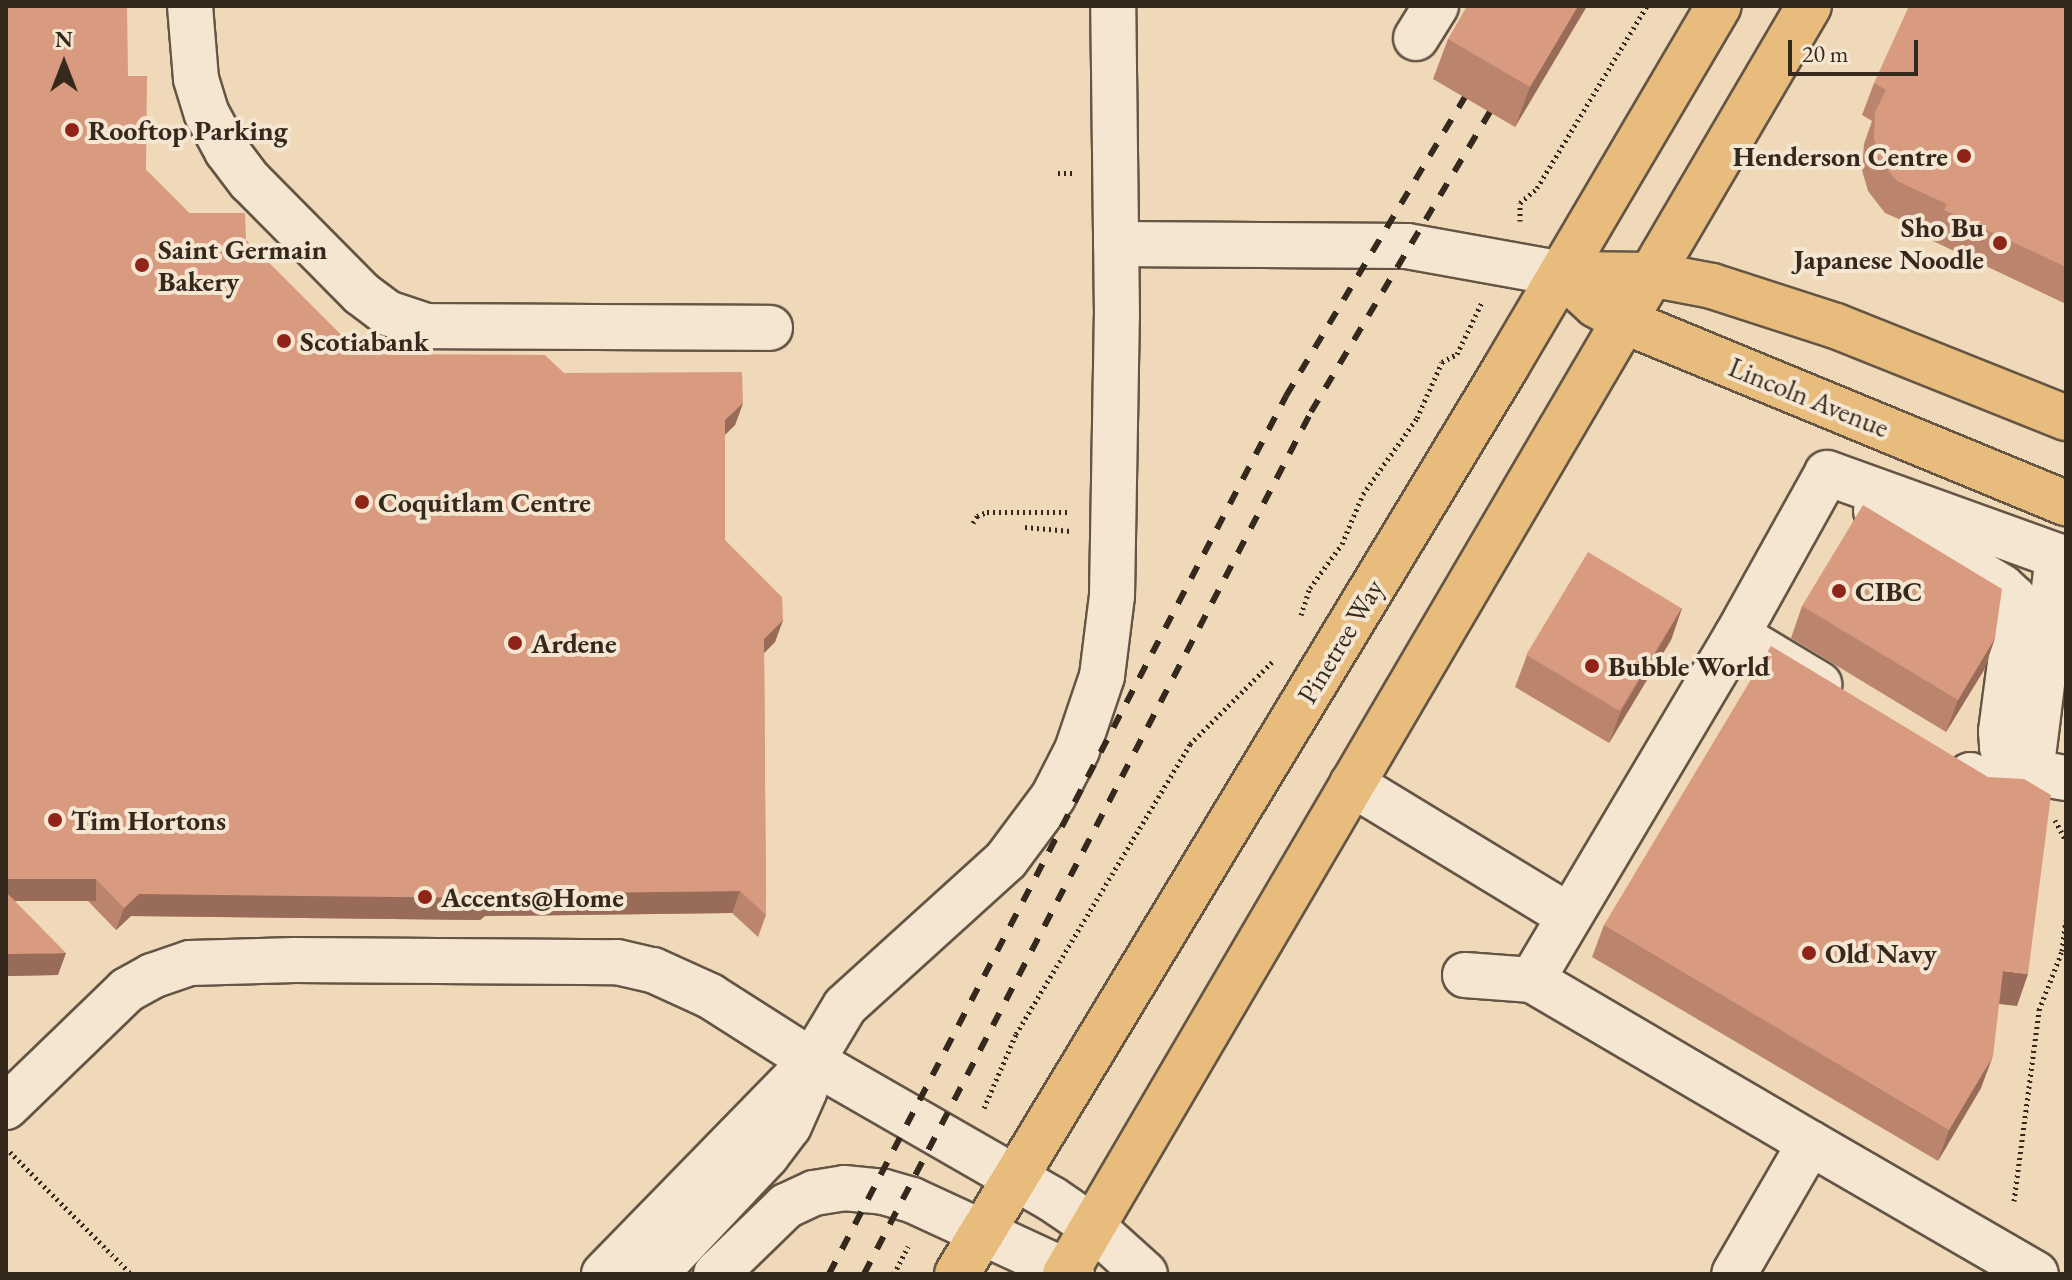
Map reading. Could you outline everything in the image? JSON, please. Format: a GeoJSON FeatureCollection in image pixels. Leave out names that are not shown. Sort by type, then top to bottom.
{"type":"FeatureCollection","features":[{"type":"Feature","properties":{"kind":"main road","name":"Pinetree Way"},"geometry":{"type":"LineString","coordinates":[[957,1274],[1562,274],[1719,6]]}},
{"type":"Feature","properties":{"kind":"main road"},"geometry":{"type":"LineString","coordinates":[[1068,1273],[1809,6]]}},
{"type":"Feature","properties":{"kind":"main road"},"geometry":{"type":"LineString","coordinates":[[1562,274],[1654,275],[1712,286],[1821,321],[2066,418]]}},
{"type":"Feature","properties":{"kind":"main road","name":"Lincoln Avenue"},"geometry":{"type":"LineString","coordinates":[[1562,274],[1596,305],[1626,322],[2066,503]]}},
{"type":"Feature","properties":{"kind":"street"},"geometry":{"type":"LineString","coordinates":[[190,6],[196,79],[207,114],[227,151],[272,204],[362,294],[387,313],[426,326],[770,328]]}},
{"type":"Feature","properties":{"kind":"street"},"geometry":{"type":"LineString","coordinates":[[604,1274],[812,1061],[845,1006],[1012,852],[1053,797],[1083,737],[1102,676],[1111,614],[1116,244],[1113,6]]}},
{"type":"Feature","properties":{"kind":"street"},"geometry":{"type":"LineString","coordinates":[[1116,244],[1407,246],[1562,274]]}},
{"type":"Feature","properties":{"kind":"street"},"geometry":{"type":"LineString","coordinates":[[1532,980],[1737,635],[1827,473]]}},
{"type":"Feature","properties":{"kind":"street"},"geometry":{"type":"LineString","coordinates":[[1827,473],[2058,556],[2048,776]]}},
{"type":"Feature","properties":{"kind":"street"},"geometry":{"type":"LineString","coordinates":[[1827,473],[1850,494],[2002,587],[2014,598],[2016,619],[2001,740],[2012,761],[2048,776]]}},
{"type":"Feature","properties":{"kind":"street"},"geometry":{"type":"LineString","coordinates":[[1737,635],[1856,707]]}},
{"type":"Feature","properties":{"kind":"street"},"geometry":{"type":"LineString","coordinates":[[1936,755],[1994,789],[2048,776]]}},
{"type":"Feature","properties":{"kind":"street"},"geometry":{"type":"LineString","coordinates":[[1352,784],[1569,916]]}},
{"type":"Feature","properties":{"kind":"street"},"geometry":{"type":"LineString","coordinates":[[6,1107],[127,990],[169,970],[213,961],[617,962],[653,970],[703,992],[812,1061],[1016,1178],[1093,1227],[1134,1272]]}},
{"type":"Feature","properties":{"kind":"street"},"geometry":{"type":"LineString","coordinates":[[1465,975],[1532,980],[2036,1274]]}},
{"type":"Feature","properties":{"kind":"street"},"geometry":{"type":"LineString","coordinates":[[655,1274],[778,1140],[798,1111],[812,1061]]}},
{"type":"Feature","properties":{"kind":"street"},"geometry":{"type":"LineString","coordinates":[[1734,1274],[1810,1143]]}},
{"type":"Feature","properties":{"kind":"street"},"geometry":{"type":"LineString","coordinates":[[716,1274],[778,1213],[804,1197],[824,1190],[854,1188],[892,1194],[929,1207],[1068,1273]]}},
{"type":"Feature","properties":{"kind":"path"},"geometry":{"type":"LineString","coordinates":[[1523,215],[1520,203],[1537,188],[1647,6]]}},
{"type":"Feature","properties":{"kind":"path"},"geometry":{"type":"LineString","coordinates":[[1297,628],[1310,588],[1342,544],[1363,494],[1417,418],[1442,362],[1457,354]]}},
{"type":"Feature","properties":{"kind":"path"},"geometry":{"type":"LineString","coordinates":[[973,523],[977,516],[987,512],[1074,512],[1074,497]]}},
{"type":"Feature","properties":{"kind":"path"},"geometry":{"type":"LineString","coordinates":[[1025,527],[1073,531]]}},
{"type":"Feature","properties":{"kind":"path"},"geometry":{"type":"LineString","coordinates":[[981,1114],[1016,1034],[1190,744],[1278,656]]}},
{"type":"Feature","properties":{"kind":"path"},"geometry":{"type":"LineString","coordinates":[[2014,1201],[2039,1010],[2062,951],[2066,920]]}},
{"type":"Feature","properties":{"kind":"path"},"geometry":{"type":"LineString","coordinates":[[6,1149],[131,1274]]}},
{"type":"Feature","properties":{"kind":"path"},"geometry":{"type":"LineString","coordinates":[[894,1274],[903,1256]]}},
{"type":"Feature","properties":{"kind":"building","name":"Coquitlam Centre"},"geometry":{"type":"Polygon","coordinates":[[[6,6],[127,6],[128,76],[147,76],[146,170],[189,213],[245,213],[246,240],[360,354],[545,355],[564,373],[742,372],[743,403],[725,420],[725,540],[782,597],[783,620],[764,639],[766,915],[740,891],[493,894],[488,898],[139,894],[124,908],[96,879],[6,879],[6,6]]]}},
{"type":"Feature","properties":{"kind":"building"},"geometry":{"type":"Polygon","coordinates":[[[1467,6],[1578,6],[1530,87],[1448,39],[1467,6]]]}},
{"type":"Feature","properties":{"kind":"building","name":"Henderson Centre"},"geometry":{"type":"Polygon","coordinates":[[[1909,6],[2066,6],[2066,267],[1944,210],[1947,204],[1897,181],[1879,159],[1874,138],[1875,112],[1886,90],[1874,83],[1909,6]]]}},
{"type":"Feature","properties":{"kind":"building"},"geometry":{"type":"Polygon","coordinates":[[[1863,505],[2002,589],[1995,638],[1958,700],[1802,606],[1863,505]]]}},
{"type":"Feature","properties":{"kind":"building"},"geometry":{"type":"Polygon","coordinates":[[[1588,552],[1681,608],[1620,711],[1526,655],[1588,552]]]}},
{"type":"Feature","properties":{"kind":"building"},"geometry":{"type":"Polygon","coordinates":[[[1771,646],[1988,777],[2024,779],[2051,795],[2028,974],[2003,971],[1993,1056],[1949,1130],[1604,925],[1771,646]]]}},
{"type":"Feature","properties":{"kind":"building"},"geometry":{"type":"Polygon","coordinates":[[[6,892],[66,953],[6,954],[6,892]]]}},
{"type":"Feature","properties":{"kind":"railway"},"geometry":{"type":"LineString","coordinates":[[829,1274],[1286,396],[1476,78]]}},
{"type":"Feature","properties":{"kind":"railway"},"geometry":{"type":"LineString","coordinates":[[864,1274],[1311,412],[1502,92]]}},
{"type":"Feature","properties":{"kind":"place","name":"Rooftop Parking"},"geometry":{"type":"Point","coordinates":[72,130]}},
{"type":"Feature","properties":{"kind":"place","name":"Henderson Centre"},"geometry":{"type":"Point","coordinates":[1964,156]}},
{"type":"Feature","properties":{"kind":"place","name":"Sho Bu Japanese Noodle"},"geometry":{"type":"Point","coordinates":[2000,243]}},
{"type":"Feature","properties":{"kind":"place","name":"Saint Germain Bakery"},"geometry":{"type":"Point","coordinates":[142,265]}},
{"type":"Feature","properties":{"kind":"place","name":"Scotiabank"},"geometry":{"type":"Point","coordinates":[284,341]}},
{"type":"Feature","properties":{"kind":"place","name":"Coquitlam Centre"},"geometry":{"type":"Point","coordinates":[362,502]}},
{"type":"Feature","properties":{"kind":"place","name":"CIBC"},"geometry":{"type":"Point","coordinates":[1839,591]}},
{"type":"Feature","properties":{"kind":"place","name":"Ardene"},"geometry":{"type":"Point","coordinates":[515,643]}},
{"type":"Feature","properties":{"kind":"place","name":"Bubble World"},"geometry":{"type":"Point","coordinates":[1592,666]}},
{"type":"Feature","properties":{"kind":"place","name":"Tim Hortons"},"geometry":{"type":"Point","coordinates":[55,820]}},
{"type":"Feature","properties":{"kind":"place","name":"Accents@Home"},"geometry":{"type":"Point","coordinates":[425,897]}},
{"type":"Feature","properties":{"kind":"place","name":"Old Navy"},"geometry":{"type":"Point","coordinates":[1809,953]}}]}
